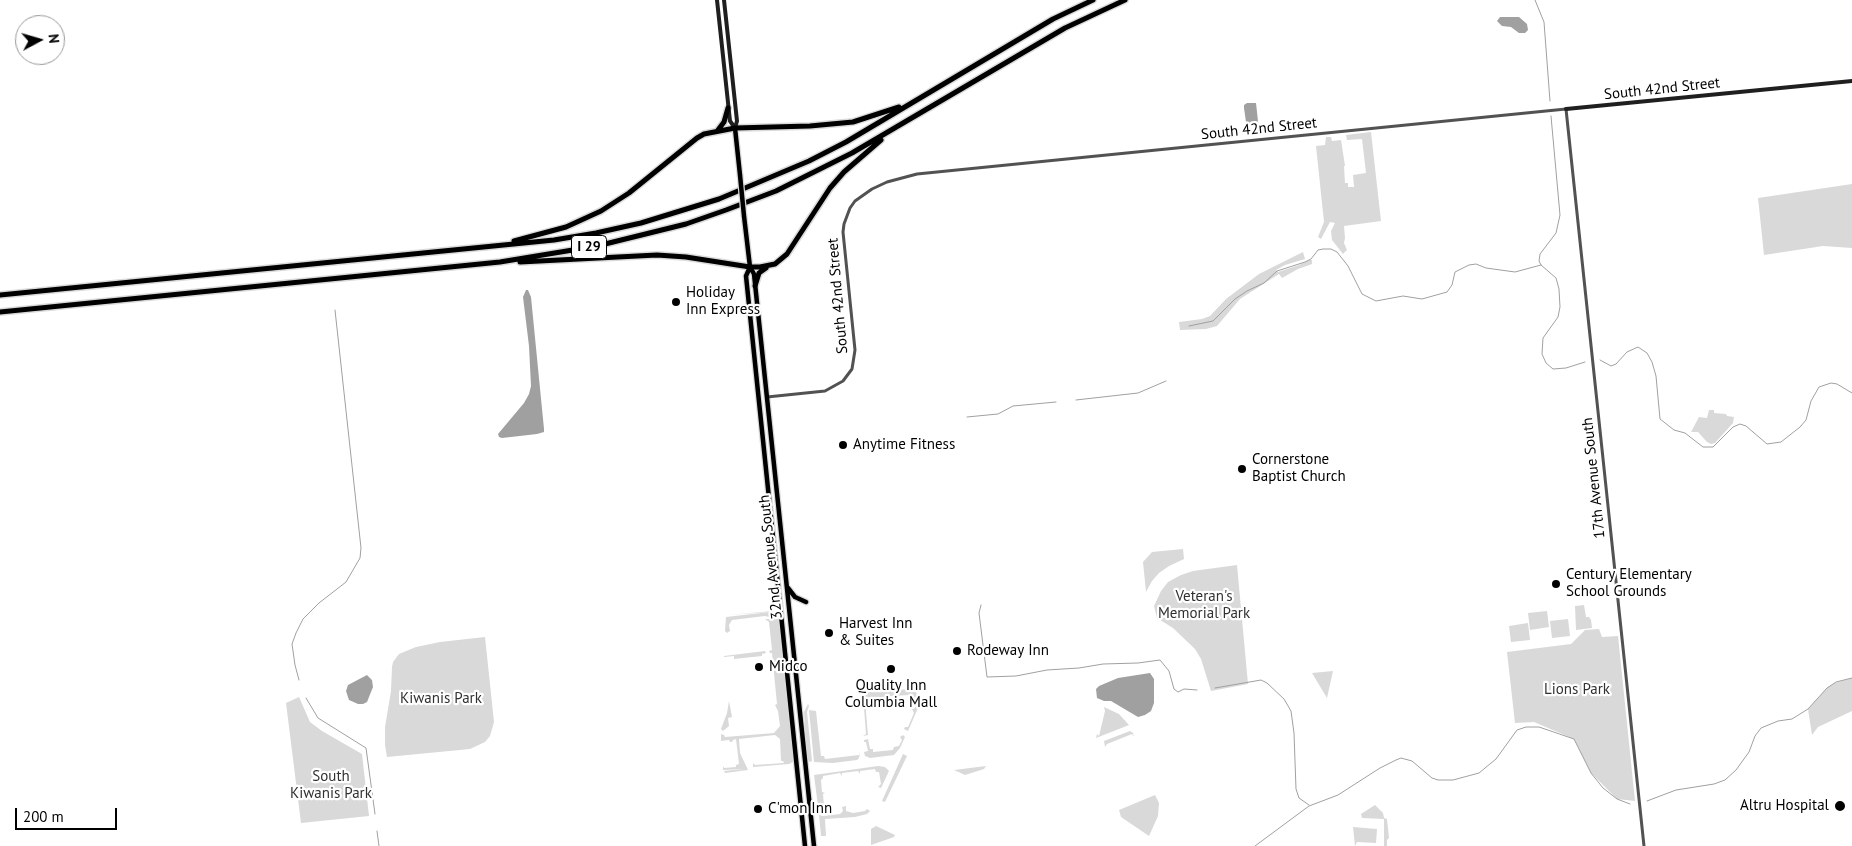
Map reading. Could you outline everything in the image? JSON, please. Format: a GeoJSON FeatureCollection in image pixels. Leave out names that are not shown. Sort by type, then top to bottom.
{"type":"FeatureCollection","features":[{"type":"Feature","properties":{"kind":"highway","name":"I 29"},"geometry":{"type":"LineString","coordinates":[[0,295],[554,240],[640,223],[719,199],[809,161],[846,142],[1054,19],[1092,0]]}},
{"type":"Feature","properties":{"kind":"highway","name":"I 29"},"geometry":{"type":"LineString","coordinates":[[0,312],[500,262],[607,244],[686,224],[776,191],[831,164],[894,130],[1066,28],[1125,0]]}},
{"type":"Feature","properties":{"kind":"highway"},"geometry":{"type":"LineString","coordinates":[[498,245],[559,229],[601,211],[629,192],[697,138],[717,131],[735,128],[810,126],[853,122],[909,104]]}},
{"type":"Feature","properties":{"kind":"highway"},"geometry":{"type":"LineString","coordinates":[[717,131],[723,126],[728,108]]}},
{"type":"Feature","properties":{"kind":"highway"},"geometry":{"type":"LineString","coordinates":[[755,286],[759,273],[781,260],[787,254],[821,200],[844,172],[894,130]]}},
{"type":"Feature","properties":{"kind":"highway"},"geometry":{"type":"LineString","coordinates":[[500,262],[657,254],[750,267],[768,266]]}},
{"type":"Feature","properties":{"kind":"main road","name":"32nd Avenue South"},"geometry":{"type":"LineString","coordinates":[[717,0],[728,108],[730,121],[735,128]]}},
{"type":"Feature","properties":{"kind":"main road","name":"32nd Avenue South"},"geometry":{"type":"LineString","coordinates":[[724,0],[737,121],[735,128],[744,216],[750,267],[754,274],[814,846]]}},
{"type":"Feature","properties":{"kind":"main road"},"geometry":{"type":"LineString","coordinates":[[723,56],[730,55]]}},
{"type":"Feature","properties":{"kind":"main road","name":"South 42nd Street"},"geometry":{"type":"LineString","coordinates":[[1566,108],[1852,81]]}},
{"type":"Feature","properties":{"kind":"main road","name":"32nd Avenue South"},"geometry":{"type":"LineString","coordinates":[[750,267],[746,276],[805,846]]}},
{"type":"Feature","properties":{"kind":"main road"},"geometry":{"type":"LineString","coordinates":[[759,398],[767,397]]}},
{"type":"Feature","properties":{"kind":"main road"},"geometry":{"type":"LineString","coordinates":[[787,586],[792,594],[806,602]]}},
{"type":"Feature","properties":{"kind":"main road"},"geometry":{"type":"LineString","coordinates":[[781,605],[789,604]]}},
{"type":"Feature","properties":{"kind":"main road"},"geometry":{"type":"LineString","coordinates":[[798,770],[806,770]]}},
{"type":"Feature","properties":{"kind":"street","name":"South 42nd Street"},"geometry":{"type":"LineString","coordinates":[[767,397],[819,392],[838,385],[846,378],[854,364],[855,350],[843,232],[844,224],[855,201],[872,189],[887,182],[905,176],[922,174],[1566,108]]}},
{"type":"Feature","properties":{"kind":"street","name":"17th Avenue South"},"geometry":{"type":"LineString","coordinates":[[1566,108],[1644,846]]}},
{"type":"Feature","properties":{"kind":"green space"},"geometry":{"type":"Polygon","coordinates":[[[1371,132],[1381,221],[1344,226],[1344,243],[1347,250],[1343,254],[1332,240],[1331,231],[1335,223],[1330,222],[1321,239],[1318,237],[1324,222],[1316,146],[1325,145],[1326,137],[1331,137],[1332,141],[1341,140],[1345,166],[1345,183],[1348,183],[1348,187],[1354,187],[1353,175],[1366,173],[1362,139],[1347,140],[1346,135],[1371,132]]]}},
{"type":"Feature","properties":{"kind":"green space"},"geometry":{"type":"Polygon","coordinates":[[[1852,184],[1852,248],[1823,246],[1764,255],[1758,198],[1852,184]]]}},
{"type":"Feature","properties":{"kind":"green space"},"geometry":{"type":"Polygon","coordinates":[[[1303,252],[1305,259],[1276,270],[1278,272],[1309,260],[1312,260],[1312,264],[1282,278],[1279,274],[1240,299],[1217,326],[1206,329],[1180,330],[1179,322],[1210,316],[1226,299],[1259,274],[1303,252]]]}},
{"type":"Feature","properties":{"kind":"green space"},"geometry":{"type":"Polygon","coordinates":[[[1709,410],[1714,410],[1714,413],[1734,417],[1733,423],[1715,443],[1711,444],[1698,432],[1691,432],[1699,417],[1707,418],[1709,410]]]}},
{"type":"Feature","properties":{"kind":"green space"},"geometry":{"type":"Polygon","coordinates":[[[1183,549],[1184,559],[1159,573],[1146,592],[1143,562],[1152,552],[1183,549]]]}},
{"type":"Feature","properties":{"kind":"green space","name":"Veteran's Memorial Park"},"geometry":{"type":"Polygon","coordinates":[[[1237,565],[1248,684],[1211,691],[1201,659],[1195,649],[1173,628],[1157,618],[1154,606],[1161,591],[1168,582],[1181,575],[1193,571],[1237,565]]]}},
{"type":"Feature","properties":{"kind":"green space"},"geometry":{"type":"Polygon","coordinates":[[[1584,605],[1586,617],[1589,617],[1591,620],[1592,628],[1576,630],[1575,606],[1584,605]]]}},
{"type":"Feature","properties":{"kind":"green space"},"geometry":{"type":"Polygon","coordinates":[[[773,611],[771,613],[777,613],[780,616],[791,719],[793,762],[753,767],[753,763],[755,765],[784,763],[781,761],[780,739],[775,735],[739,739],[740,753],[748,770],[725,773],[724,771],[744,769],[723,770],[723,766],[724,768],[736,767],[739,764],[736,739],[732,742],[729,740],[721,741],[721,734],[725,737],[774,733],[780,726],[778,711],[775,705],[777,704],[772,653],[769,651],[772,650],[769,622],[765,619],[769,619],[769,617],[732,620],[729,625],[730,631],[727,633],[725,631],[726,617],[770,612],[728,615],[773,611]]]}},
{"type":"Feature","properties":{"kind":"green space"},"geometry":{"type":"Polygon","coordinates":[[[1547,611],[1549,627],[1530,630],[1528,613],[1547,611]]]}},
{"type":"Feature","properties":{"kind":"green space"},"geometry":{"type":"Polygon","coordinates":[[[1568,619],[1570,636],[1552,638],[1550,621],[1568,619]]]}},
{"type":"Feature","properties":{"kind":"green space"},"geometry":{"type":"Polygon","coordinates":[[[1528,623],[1530,640],[1511,642],[1509,626],[1528,623]]]}},
{"type":"Feature","properties":{"kind":"green space","name":"Lions Park"},"geometry":{"type":"Polygon","coordinates":[[[1599,629],[1602,637],[1618,636],[1635,801],[1617,799],[1591,773],[1574,739],[1534,722],[1515,723],[1507,652],[1571,644],[1585,630],[1599,629]]]}},
{"type":"Feature","properties":{"kind":"green space","name":"Kiwanis Park"},"geometry":{"type":"Polygon","coordinates":[[[485,637],[494,722],[490,736],[485,742],[470,749],[387,757],[385,727],[391,691],[392,667],[399,654],[416,647],[440,642],[485,637]]]}},
{"type":"Feature","properties":{"kind":"green space"},"geometry":{"type":"Polygon","coordinates":[[[765,651],[766,653],[762,654],[762,656],[734,659],[734,656],[724,657],[724,656],[765,651]]]}},
{"type":"Feature","properties":{"kind":"green space"},"geometry":{"type":"Polygon","coordinates":[[[1333,671],[1327,698],[1312,673],[1333,671]]]}},
{"type":"Feature","properties":{"kind":"green space"},"geometry":{"type":"Polygon","coordinates":[[[1852,678],[1852,711],[1818,727],[1812,735],[1808,709],[1828,687],[1852,678]]]}},
{"type":"Feature","properties":{"kind":"green space"},"geometry":{"type":"Polygon","coordinates":[[[916,689],[918,708],[908,731],[904,729],[908,727],[914,713],[912,709],[915,708],[914,697],[910,695],[889,696],[889,699],[865,700],[868,735],[863,736],[866,734],[864,692],[916,689]]]}},
{"type":"Feature","properties":{"kind":"green space","name":"South Kiwanis Park"},"geometry":{"type":"Polygon","coordinates":[[[299,697],[310,722],[362,754],[369,816],[301,823],[286,703],[299,697]]]}},
{"type":"Feature","properties":{"kind":"green space"},"geometry":{"type":"Polygon","coordinates":[[[729,701],[732,717],[728,718],[729,726],[723,731],[721,729],[729,701]]]}},
{"type":"Feature","properties":{"kind":"green space"},"geometry":{"type":"Polygon","coordinates":[[[808,704],[807,712],[812,761],[810,762],[807,759],[804,712],[808,704]]]}},
{"type":"Feature","properties":{"kind":"green space"},"geometry":{"type":"Polygon","coordinates":[[[1104,707],[1119,714],[1129,725],[1096,738],[1097,734],[1099,736],[1105,711],[1104,707]]]}},
{"type":"Feature","properties":{"kind":"green space"},"geometry":{"type":"Polygon","coordinates":[[[809,710],[816,711],[821,756],[824,756],[825,759],[859,755],[860,752],[859,758],[857,760],[833,763],[814,762],[809,710]]]}},
{"type":"Feature","properties":{"kind":"green space"},"geometry":{"type":"Polygon","coordinates":[[[1130,731],[1133,733],[1134,737],[1132,734],[1107,744],[1105,747],[1104,741],[1130,731]]]}},
{"type":"Feature","properties":{"kind":"green space"},"geometry":{"type":"Polygon","coordinates":[[[903,735],[905,737],[894,755],[870,758],[865,756],[864,752],[868,751],[864,740],[868,739],[870,749],[873,749],[873,752],[893,750],[894,747],[899,746],[902,740],[900,737],[903,735]]]}},
{"type":"Feature","properties":{"kind":"green space"},"geometry":{"type":"Polygon","coordinates":[[[903,754],[907,756],[885,802],[882,801],[903,754]]]}},
{"type":"Feature","properties":{"kind":"green space"},"geometry":{"type":"Polygon","coordinates":[[[878,766],[885,767],[889,771],[881,788],[878,787],[881,784],[879,772],[876,772],[875,769],[860,771],[860,774],[858,771],[842,773],[842,776],[840,773],[823,776],[821,780],[822,792],[825,793],[823,794],[824,806],[827,807],[827,810],[824,811],[825,815],[819,814],[814,775],[878,766]]]}},
{"type":"Feature","properties":{"kind":"green space"},"geometry":{"type":"Polygon","coordinates":[[[986,766],[984,769],[965,775],[954,770],[986,766]]]}},
{"type":"Feature","properties":{"kind":"green space"},"geometry":{"type":"Polygon","coordinates":[[[1155,795],[1159,803],[1158,816],[1149,836],[1121,817],[1119,810],[1155,795]]]}},
{"type":"Feature","properties":{"kind":"green space"},"geometry":{"type":"Polygon","coordinates":[[[1375,805],[1383,813],[1384,818],[1387,819],[1389,838],[1387,846],[1384,846],[1384,819],[1362,818],[1361,814],[1375,805]]]}},
{"type":"Feature","properties":{"kind":"green space"},"geometry":{"type":"Polygon","coordinates":[[[846,806],[846,811],[853,813],[867,809],[870,811],[867,814],[855,817],[825,819],[826,836],[821,836],[819,815],[840,814],[843,811],[842,807],[846,806]]]}},
{"type":"Feature","properties":{"kind":"green space"},"geometry":{"type":"Polygon","coordinates":[[[876,826],[895,835],[894,837],[871,845],[871,829],[876,826]]]}},
{"type":"Feature","properties":{"kind":"green space"},"geometry":{"type":"Polygon","coordinates":[[[1353,827],[1377,829],[1376,843],[1357,842],[1355,846],[1353,827]]]}},
{"type":"Feature","properties":{"kind":"shaded area"},"geometry":{"type":"Polygon","coordinates":[[[1500,17],[1519,17],[1527,24],[1528,30],[1525,33],[1519,33],[1511,27],[1502,26],[1497,21],[1500,17]]]}},
{"type":"Feature","properties":{"kind":"shaded area"},"geometry":{"type":"Polygon","coordinates":[[[1256,103],[1258,121],[1255,124],[1249,125],[1246,122],[1244,105],[1256,103]]]}},
{"type":"Feature","properties":{"kind":"shaded area"},"geometry":{"type":"Polygon","coordinates":[[[526,290],[528,290],[531,297],[544,432],[502,438],[498,434],[524,403],[531,386],[529,346],[523,297],[526,290]]]}},
{"type":"Feature","properties":{"kind":"shaded area"},"geometry":{"type":"Polygon","coordinates":[[[1150,673],[1154,679],[1154,703],[1151,711],[1145,715],[1138,717],[1111,701],[1097,698],[1096,689],[1099,686],[1118,678],[1150,673]]]}},
{"type":"Feature","properties":{"kind":"shaded area"},"geometry":{"type":"Polygon","coordinates":[[[367,675],[372,680],[373,687],[367,702],[358,704],[349,700],[346,691],[348,685],[367,675]]]}},
{"type":"Feature","properties":{"kind":"waterway"},"geometry":{"type":"LineString","coordinates":[[1535,0],[1544,22],[1550,101]]}},
{"type":"Feature","properties":{"kind":"waterway"},"geometry":{"type":"LineString","coordinates":[[1551,116],[1560,215],[1556,233],[1540,254],[1539,261],[1556,278],[1560,307],[1558,317],[1543,338],[1542,354],[1546,363],[1553,369],[1566,368],[1585,362]]}},
{"type":"Feature","properties":{"kind":"waterway"},"geometry":{"type":"LineString","coordinates":[[1189,326],[1213,321],[1235,299],[1264,283],[1277,271],[1305,262],[1311,259],[1318,250],[1323,249],[1331,249],[1337,252],[1348,266],[1362,294],[1376,301],[1403,296],[1422,299],[1447,292],[1452,285],[1455,272],[1469,265],[1476,264],[1486,268],[1515,272],[1541,265]]}},
{"type":"Feature","properties":{"kind":"waterway"},"geometry":{"type":"LineString","coordinates":[[299,680],[292,644],[296,633],[303,619],[319,603],[346,582],[360,558],[361,548],[335,310]]}},
{"type":"Feature","properties":{"kind":"waterway"},"geometry":{"type":"LineString","coordinates":[[1600,360],[1611,366],[1616,364],[1627,352],[1638,347],[1647,353],[1656,376],[1660,419],[1674,430],[1685,433],[1703,447],[1713,447],[1733,427],[1740,424],[1746,426],[1767,444],[1781,442],[1806,420],[1811,401],[1819,387],[1831,383],[1837,384],[1852,393]]}},
{"type":"Feature","properties":{"kind":"waterway"},"geometry":{"type":"LineString","coordinates":[[1076,400],[1138,393],[1166,381]]}},
{"type":"Feature","properties":{"kind":"waterway"},"geometry":{"type":"LineString","coordinates":[[967,417],[998,414],[1013,406],[1056,402]]}},
{"type":"Feature","properties":{"kind":"waterway"},"geometry":{"type":"LineString","coordinates":[[981,605],[979,613],[987,677],[1016,676],[1047,670],[1160,660],[1169,671],[1174,689],[1178,692],[1184,689],[1197,690]]}},
{"type":"Feature","properties":{"kind":"waterway"},"geometry":{"type":"LineString","coordinates":[[1647,801],[1676,790],[1714,784],[1725,780],[1736,770],[1749,752],[1755,736],[1761,728],[1778,721],[1792,719],[1808,709],[1827,688],[1836,682],[1852,678]]}},
{"type":"Feature","properties":{"kind":"waterway"},"geometry":{"type":"LineString","coordinates":[[1215,688],[1261,680],[1267,683],[1284,699],[1291,711],[1294,733],[1296,789],[1299,798],[1309,805]]}},
{"type":"Feature","properties":{"kind":"waterway"},"geometry":{"type":"LineString","coordinates":[[306,698],[318,718],[366,748],[375,814]]}},
{"type":"Feature","properties":{"kind":"waterway"},"geometry":{"type":"LineString","coordinates":[[1255,846],[1309,806],[1338,795],[1380,768],[1401,758],[1412,761],[1432,778],[1438,780],[1453,780],[1479,773],[1496,759],[1517,730],[1526,727],[1539,727],[1574,739],[1591,773],[1603,788],[1617,799],[1630,804]]}},
{"type":"Feature","properties":{"kind":"waterway"},"geometry":{"type":"LineString","coordinates":[[377,831],[379,846]]}},
{"type":"Feature","properties":{"kind":"place","name":"Holiday Inn Express"},"geometry":{"type":"Point","coordinates":[676,302]}},
{"type":"Feature","properties":{"kind":"place","name":"Anytime Fitness"},"geometry":{"type":"Point","coordinates":[843,445]}},
{"type":"Feature","properties":{"kind":"place","name":"Cornerstone Baptist Church"},"geometry":{"type":"Point","coordinates":[1242,469]}},
{"type":"Feature","properties":{"kind":"place","name":"Century Elementary School Grounds"},"geometry":{"type":"Point","coordinates":[1556,584]}},
{"type":"Feature","properties":{"kind":"place","name":"Harvest Inn & Suites"},"geometry":{"type":"Point","coordinates":[829,633]}},
{"type":"Feature","properties":{"kind":"place","name":"Rodeway Inn"},"geometry":{"type":"Point","coordinates":[957,651]}},
{"type":"Feature","properties":{"kind":"place","name":"Midco"},"geometry":{"type":"Point","coordinates":[759,667]}},
{"type":"Feature","properties":{"kind":"place","name":"Quality Inn Columbia Mall"},"geometry":{"type":"Point","coordinates":[891,669]}},
{"type":"Feature","properties":{"kind":"place","name":"Altru Hospital"},"geometry":{"type":"Point","coordinates":[1840,806]}},
{"type":"Feature","properties":{"kind":"place","name":"C'mon Inn"},"geometry":{"type":"Point","coordinates":[758,809]}}]}
